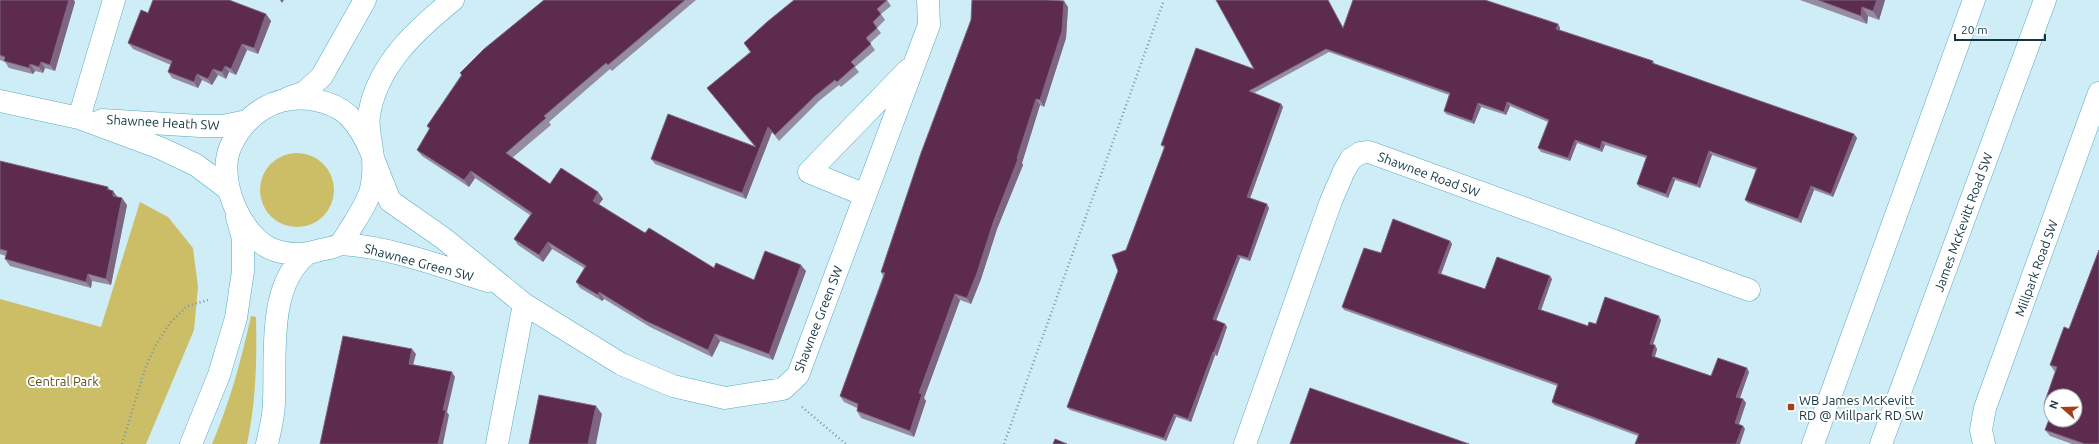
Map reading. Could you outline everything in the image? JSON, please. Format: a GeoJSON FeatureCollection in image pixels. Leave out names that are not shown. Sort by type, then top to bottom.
{"type":"FeatureCollection","features":[{"type":"Feature","properties":{"kind":"street"},"geometry":{"type":"LineString","coordinates":[[79,118],[114,0]]}},
{"type":"Feature","properties":{"kind":"street"},"geometry":{"type":"LineString","coordinates":[[191,444],[219,375],[236,318],[243,271],[243,239],[230,195],[226,170],[229,152],[236,135],[247,121],[261,109],[278,101],[305,92],[322,76],[365,0]]}},
{"type":"Feature","properties":{"kind":"street"},"geometry":{"type":"LineString","coordinates":[[341,244],[367,204],[374,181],[369,117],[375,91],[380,79],[404,44],[453,0]]}},
{"type":"Feature","properties":{"kind":"street","name":"Shawnee Green SW"},"geometry":{"type":"LineString","coordinates":[[278,101],[301,98],[326,102],[346,114],[363,132],[390,202],[443,238],[497,284],[524,304],[621,364],[673,386],[724,398],[783,389],[798,375],[929,25],[928,0]]}},
{"type":"Feature","properties":{"kind":"street"},"geometry":{"type":"LineString","coordinates":[[1812,444],[1974,0]]}},
{"type":"Feature","properties":{"kind":"street","name":"James McKevitt Road SW"},"geometry":{"type":"LineString","coordinates":[[1881,444],[2045,0]]}},
{"type":"Feature","properties":{"kind":"street","name":"Shawnee Green SW"},"geometry":{"type":"LineString","coordinates":[[865,195],[809,172],[914,65]]}},
{"type":"Feature","properties":{"kind":"street","name":"Millpark Road SW"},"geometry":{"type":"LineString","coordinates":[[1984,444],[1981,430],[1985,408],[2099,93]]}},
{"type":"Feature","properties":{"kind":"street","name":"Shawnee Heath SW"},"geometry":{"type":"LineString","coordinates":[[0,101],[79,118],[200,126],[223,126],[247,121]]}},
{"type":"Feature","properties":{"kind":"street","name":"Shawnee Heath SW"},"geometry":{"type":"LineString","coordinates":[[79,118],[196,165],[230,195]]}},
{"type":"Feature","properties":{"kind":"street","name":"Shawnee Road SW"},"geometry":{"type":"LineString","coordinates":[[1245,444],[1331,201],[1351,159],[1360,153],[1369,152],[1748,290]]}},
{"type":"Feature","properties":{"kind":"street"},"geometry":{"type":"LineString","coordinates":[[230,195],[244,222],[257,239],[274,250],[308,254]]}},
{"type":"Feature","properties":{"kind":"street","name":"Shawnee Green SW"},"geometry":{"type":"LineString","coordinates":[[308,254],[341,244],[362,245],[403,255],[497,284]]}},
{"type":"Feature","properties":{"kind":"street"},"geometry":{"type":"LineString","coordinates":[[267,444],[274,403],[273,356],[277,317],[285,286],[297,262],[308,254]]}},
{"type":"Feature","properties":{"kind":"street"},"geometry":{"type":"LineString","coordinates":[[497,444],[524,304]]}},
{"type":"Feature","properties":{"kind":"path"},"geometry":{"type":"LineString","coordinates":[[1004,444],[1164,0]]}},
{"type":"Feature","properties":{"kind":"path"},"geometry":{"type":"LineString","coordinates":[[122,444],[146,366],[157,342],[170,323],[187,306],[208,300]]}},
{"type":"Feature","properties":{"kind":"path"},"geometry":{"type":"LineString","coordinates":[[783,389],[846,444]]}},
{"type":"Feature","properties":{"kind":"green space"},"geometry":{"type":"Polygon","coordinates":[[[290,153],[304,153],[318,159],[328,169],[334,183],[334,197],[328,211],[318,221],[304,227],[290,227],[276,221],[266,211],[260,197],[260,183],[266,169],[276,159],[290,153]]]}},
{"type":"Feature","properties":{"kind":"green space","name":"Central Park"},"geometry":{"type":"Polygon","coordinates":[[[140,202],[168,217],[193,248],[198,287],[194,330],[146,444],[0,444],[0,299],[101,327],[140,202]]]}},
{"type":"Feature","properties":{"kind":"green space"},"geometry":{"type":"Polygon","coordinates":[[[251,316],[256,317],[256,365],[254,397],[247,444],[212,444],[234,381],[251,316]]]}},
{"type":"Feature","properties":{"kind":"building"},"geometry":{"type":"Polygon","coordinates":[[[0,0],[69,0],[50,65],[41,62],[39,67],[30,64],[29,68],[4,61],[5,57],[0,55],[0,0]]]}},
{"type":"Feature","properties":{"kind":"building"},"geometry":{"type":"Polygon","coordinates":[[[153,0],[229,0],[266,14],[254,48],[242,44],[231,69],[225,66],[222,72],[213,69],[208,79],[197,74],[194,82],[168,72],[172,61],[128,43],[141,10],[148,13],[153,0]]]}},
{"type":"Feature","properties":{"kind":"building"},"geometry":{"type":"Polygon","coordinates":[[[544,0],[685,0],[608,65],[606,63],[544,116],[546,118],[506,153],[550,184],[561,168],[598,192],[593,201],[645,233],[649,228],[714,268],[716,263],[754,280],[765,251],[801,265],[769,354],[715,334],[708,350],[646,321],[599,292],[598,295],[576,282],[586,266],[548,242],[539,255],[514,239],[532,213],[471,171],[464,180],[417,150],[430,128],[427,126],[462,75],[460,73],[484,49],[544,0]]]}},
{"type":"Feature","properties":{"kind":"building"},"geometry":{"type":"Polygon","coordinates":[[[794,0],[887,0],[877,9],[881,14],[873,22],[877,28],[866,38],[871,44],[851,62],[855,66],[837,82],[835,80],[815,96],[775,135],[768,127],[742,193],[651,159],[668,114],[756,147],[707,88],[751,52],[744,43],[794,0]]]}},
{"type":"Feature","properties":{"kind":"building"},"geometry":{"type":"Polygon","coordinates":[[[972,0],[1064,1],[1062,31],[1040,100],[1036,99],[1017,158],[1018,159],[993,223],[977,273],[967,298],[955,294],[919,393],[922,394],[910,431],[857,411],[858,404],[840,396],[885,273],[881,272],[921,153],[971,20],[972,0]]]}},
{"type":"Feature","properties":{"kind":"building"},"geometry":{"type":"Polygon","coordinates":[[[1216,0],[1328,0],[1343,28],[1353,0],[1485,0],[1558,24],[1556,29],[1653,61],[1652,63],[1854,134],[1831,194],[1811,186],[1798,219],[1745,200],[1757,168],[1709,151],[1697,185],[1673,177],[1666,194],[1637,184],[1647,156],[1602,141],[1600,149],[1575,140],[1568,158],[1538,148],[1549,120],[1507,102],[1504,112],[1478,103],[1472,121],[1444,111],[1450,93],[1326,49],[1249,91],[1281,104],[1247,197],[1267,204],[1248,258],[1238,255],[1213,319],[1225,324],[1188,419],[1174,414],[1164,438],[1067,407],[1118,271],[1112,255],[1126,250],[1165,146],[1161,145],[1196,48],[1254,69],[1216,0]]]}},
{"type":"Feature","properties":{"kind":"building"},"geometry":{"type":"Polygon","coordinates":[[[1818,0],[1877,0],[1873,11],[1862,7],[1861,16],[1818,0]]]}},
{"type":"Feature","properties":{"kind":"building"},"geometry":{"type":"Polygon","coordinates":[[[0,161],[108,187],[107,189],[113,191],[113,196],[122,198],[106,279],[88,274],[86,282],[5,259],[7,251],[0,249],[0,161]]]}},
{"type":"Feature","properties":{"kind":"building"},"geometry":{"type":"Polygon","coordinates":[[[1393,219],[1450,241],[1438,273],[1485,289],[1497,257],[1550,276],[1538,309],[1588,326],[1589,322],[1596,324],[1605,297],[1659,316],[1650,344],[1655,345],[1652,356],[1711,376],[1718,358],[1747,368],[1736,397],[1743,399],[1735,423],[1743,426],[1736,444],[1635,444],[1639,434],[1552,402],[1558,384],[1342,307],[1364,248],[1381,253],[1393,219]]]}},
{"type":"Feature","properties":{"kind":"building"},"geometry":{"type":"Polygon","coordinates":[[[2099,250],[2099,444],[2085,444],[2045,430],[2046,428],[2083,428],[2083,388],[2050,388],[2057,367],[2050,365],[2064,327],[2069,329],[2099,250]]]}},
{"type":"Feature","properties":{"kind":"building"},"geometry":{"type":"Polygon","coordinates":[[[343,336],[412,349],[409,364],[452,372],[443,410],[446,410],[438,444],[320,444],[343,336]]]}},
{"type":"Feature","properties":{"kind":"building"},"geometry":{"type":"Polygon","coordinates":[[[1310,388],[1469,444],[1290,444],[1310,388]]]}},
{"type":"Feature","properties":{"kind":"building"},"geometry":{"type":"Polygon","coordinates":[[[539,395],[596,406],[588,444],[529,444],[539,395]]]}},
{"type":"Feature","properties":{"kind":"building"},"geometry":{"type":"Polygon","coordinates":[[[1055,439],[1067,444],[1053,444],[1055,439]]]}},
{"type":"Feature","properties":{"kind":"place","name":"WB James McKevitt RD @ Millpark RD SW"},"geometry":{"type":"Point","coordinates":[1791,407]}}]}
